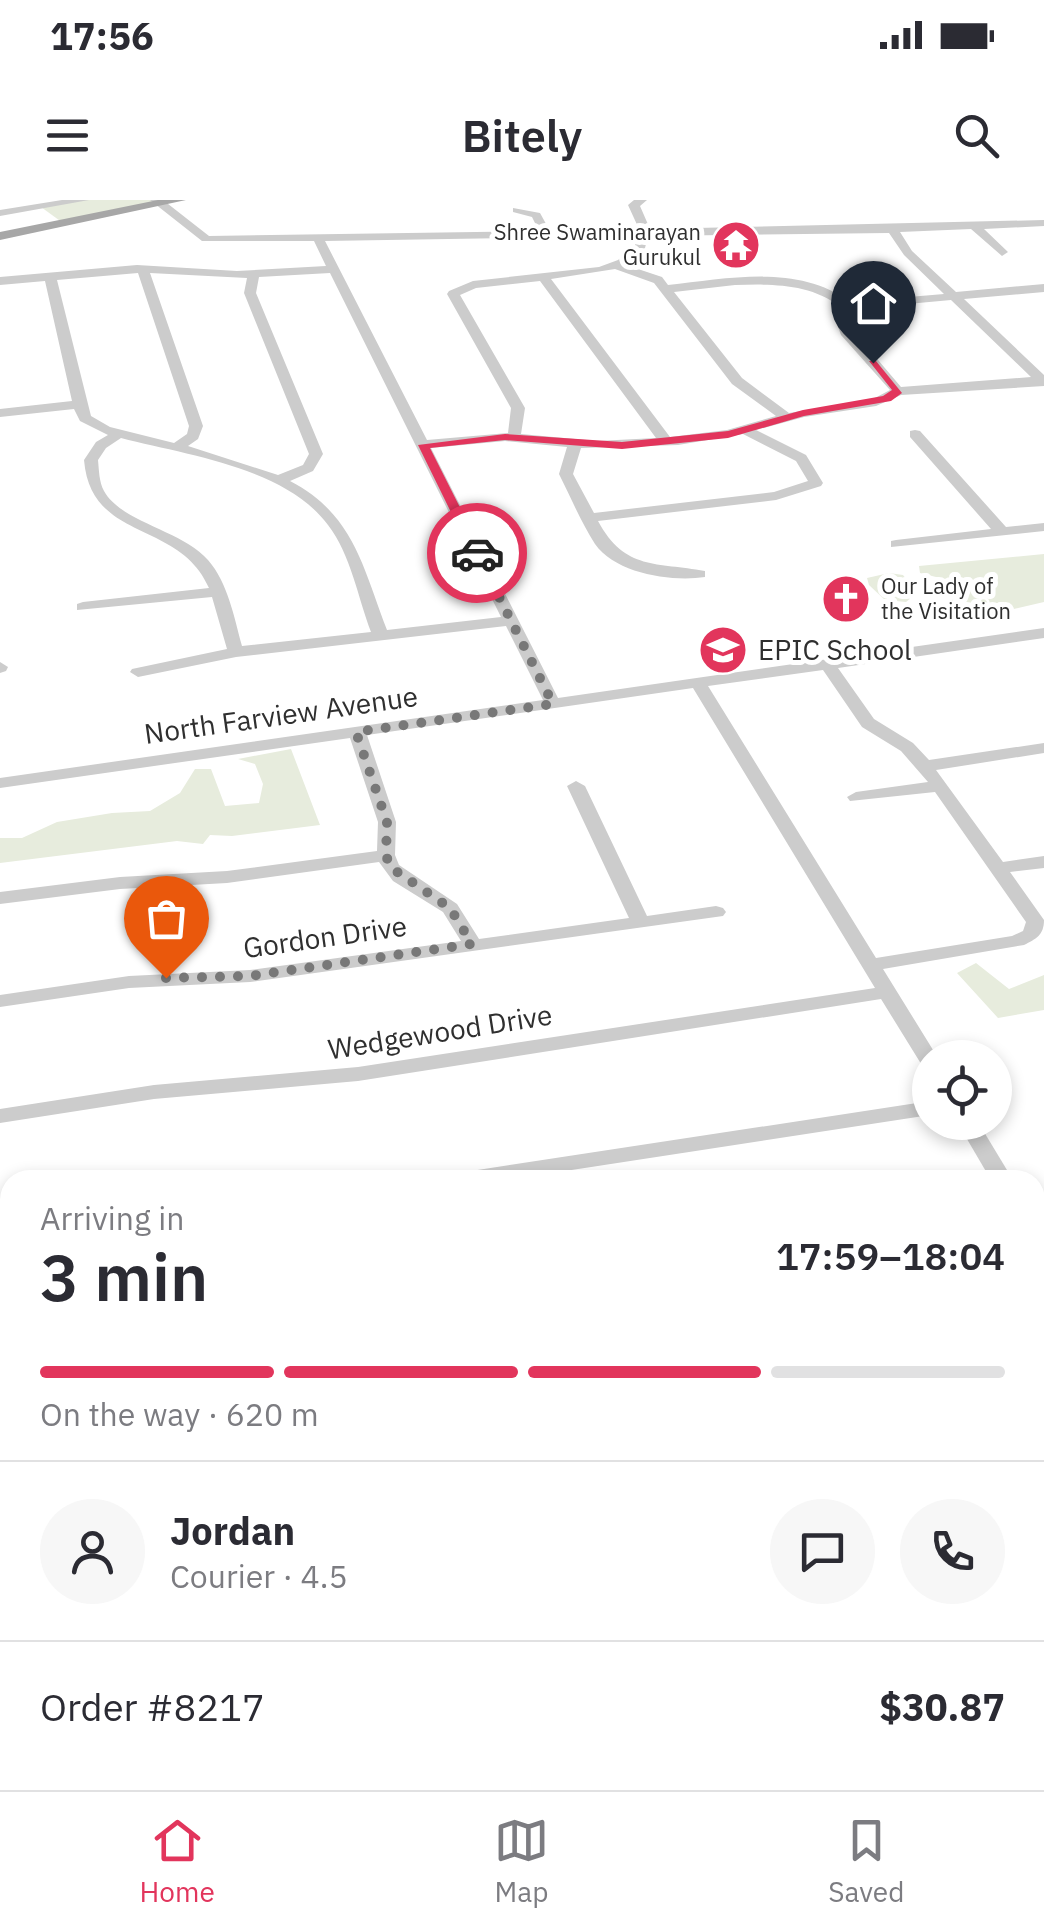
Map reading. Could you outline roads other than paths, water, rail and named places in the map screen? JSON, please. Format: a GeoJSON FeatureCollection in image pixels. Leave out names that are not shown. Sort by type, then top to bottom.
{"type":"FeatureCollection","features":[{"type":"Feature","properties":{"kind":"main road"},"geometry":{"type":"LineString","coordinates":[[0,236],[179,200]]}},
{"type":"Feature","properties":{"kind":"street"},"geometry":{"type":"LineString","coordinates":[[0,212],[44,202],[82,200]]}},
{"type":"Feature","properties":{"kind":"street"},"geometry":{"type":"LineString","coordinates":[[615,265],[641,246],[645,232],[634,206],[641,200]]}},
{"type":"Feature","properties":{"kind":"street"},"geometry":{"type":"LineString","coordinates":[[159,202],[206,239],[892,229],[1044,223]]}},
{"type":"Feature","properties":{"kind":"street"},"geometry":{"type":"LineString","coordinates":[[516,210],[536,215],[546,234]]}},
{"type":"Feature","properties":{"kind":"street"},"geometry":{"type":"LineString","coordinates":[[974,226],[1002,252]]}},
{"type":"Feature","properties":{"kind":"street"},"geometry":{"type":"LineString","coordinates":[[892,229],[902,246],[1043,381]]}},
{"type":"Feature","properties":{"kind":"street"},"geometry":{"type":"LineString","coordinates":[[318,238],[553,704]]}},
{"type":"Feature","properties":{"kind":"street"},"geometry":{"type":"LineString","coordinates":[[184,271],[206,239]]}},
{"type":"Feature","properties":{"kind":"street"},"geometry":{"type":"LineString","coordinates":[[514,438],[518,408],[453,294],[473,285],[615,265],[652,276],[737,381],[786,417]]}},
{"type":"Feature","properties":{"kind":"street"},"geometry":{"type":"LineString","coordinates":[[0,280],[143,269],[253,275],[334,269]]}},
{"type":"Feature","properties":{"kind":"street"},"geometry":{"type":"LineString","coordinates":[[143,269],[196,426],[193,436],[175,449]]}},
{"type":"Feature","properties":{"kind":"street"},"geometry":{"type":"LineString","coordinates":[[253,275],[250,293],[316,454],[308,468],[278,481]]}},
{"type":"Feature","properties":{"kind":"street"},"geometry":{"type":"LineString","coordinates":[[50,276],[78,404],[93,425],[278,481],[312,500],[331,518],[381,636]]}},
{"type":"Feature","properties":{"kind":"street"},"geometry":{"type":"LineString","coordinates":[[543,277],[666,442]]}},
{"type":"Feature","properties":{"kind":"street"},"geometry":{"type":"LineString","coordinates":[[666,289],[786,282],[831,294],[848,306],[1044,288]]}},
{"type":"Feature","properties":{"kind":"street"},"geometry":{"type":"LineString","coordinates":[[848,306],[844,326],[847,336],[898,391]]}},
{"type":"Feature","properties":{"kind":"street"},"geometry":{"type":"LineString","coordinates":[[423,445],[514,438],[622,446],[666,442],[874,403],[898,391],[1043,381]]}},
{"type":"Feature","properties":{"kind":"street"},"geometry":{"type":"LineString","coordinates":[[0,413],[78,404]]}},
{"type":"Feature","properties":{"kind":"street"},"geometry":{"type":"LineString","coordinates":[[588,518],[776,496],[816,483],[801,458],[745,430]]}},
{"type":"Feature","properties":{"kind":"street"},"geometry":{"type":"LineString","coordinates":[[119,434],[100,445],[91,460],[96,490],[120,512],[171,538],[201,560],[236,652]]}},
{"type":"Feature","properties":{"kind":"street"},"geometry":{"type":"LineString","coordinates":[[914,434],[1002,532]]}},
{"type":"Feature","properties":{"kind":"street"},"geometry":{"type":"LineString","coordinates":[[576,443],[566,474],[603,544],[625,561],[663,573],[700,574]]}},
{"type":"Feature","properties":{"kind":"street"},"geometry":{"type":"LineString","coordinates":[[896,544],[1044,527]]}},
{"type":"Feature","properties":{"kind":"street"},"geometry":{"type":"LineString","coordinates":[[83,607],[216,592]]}},
{"type":"Feature","properties":{"kind":"street"},"geometry":{"type":"LineString","coordinates":[[138,672],[236,652],[511,621]]}},
{"type":"Feature","properties":{"kind":"street","name":"North Farview Avenue"},"geometry":{"type":"LineString","coordinates":[[0,783],[1044,632]]}},
{"type":"Feature","properties":{"kind":"street"},"geometry":{"type":"LineString","coordinates":[[828,664],[868,723],[907,747],[925,766],[1034,916],[1035,928],[1017,942],[872,965]]}},
{"type":"Feature","properties":{"kind":"street"},"geometry":{"type":"LineString","coordinates":[[698,684],[917,1040]]}},
{"type":"Feature","properties":{"kind":"street"},"geometry":{"type":"LineString","coordinates":[[356,732],[387,822],[386,855],[400,877],[450,908],[472,944]]}},
{"type":"Feature","properties":{"kind":"street"},"geometry":{"type":"LineString","coordinates":[[925,766],[1044,748]]}},
{"type":"Feature","properties":{"kind":"street"},"geometry":{"type":"LineString","coordinates":[[576,786],[640,922]]}},
{"type":"Feature","properties":{"kind":"street"},"geometry":{"type":"LineString","coordinates":[[856,797],[940,786]]}},
{"type":"Feature","properties":{"kind":"street"},"geometry":{"type":"LineString","coordinates":[[0,898],[120,883],[226,877],[386,855]]}},
{"type":"Feature","properties":{"kind":"street"},"geometry":{"type":"LineString","coordinates":[[999,868],[1044,862]]}},
{"type":"Feature","properties":{"kind":"street","name":"Gordon Drive"},"geometry":{"type":"LineString","coordinates":[[0,1001],[128,982],[250,976],[716,912]]}},
{"type":"Feature","properties":{"kind":"street","name":"Wedgewood Drive"},"geometry":{"type":"LineString","coordinates":[[0,1116],[154,1092],[358,1074],[888,992]]}},
{"type":"Feature","properties":{"kind":"street"},"geometry":{"type":"LineString","coordinates":[[524,1170],[912,1111]]}},
{"type":"Feature","properties":{"kind":"street"},"geometry":{"type":"LineString","coordinates":[[978,1140],[996,1170]]}},
{"type":"Feature","properties":{"kind":"place","name":"Shree Swaminarayan Gurukul"},"geometry":{"type":"Point","coordinates":[736,245]}},
{"type":"Feature","properties":{"kind":"place","name":"Our Lady of the Visitation"},"geometry":{"type":"Point","coordinates":[846,599]}},
{"type":"Feature","properties":{"kind":"place","name":"EPIC School"},"geometry":{"type":"Point","coordinates":[723,650]}}]}
